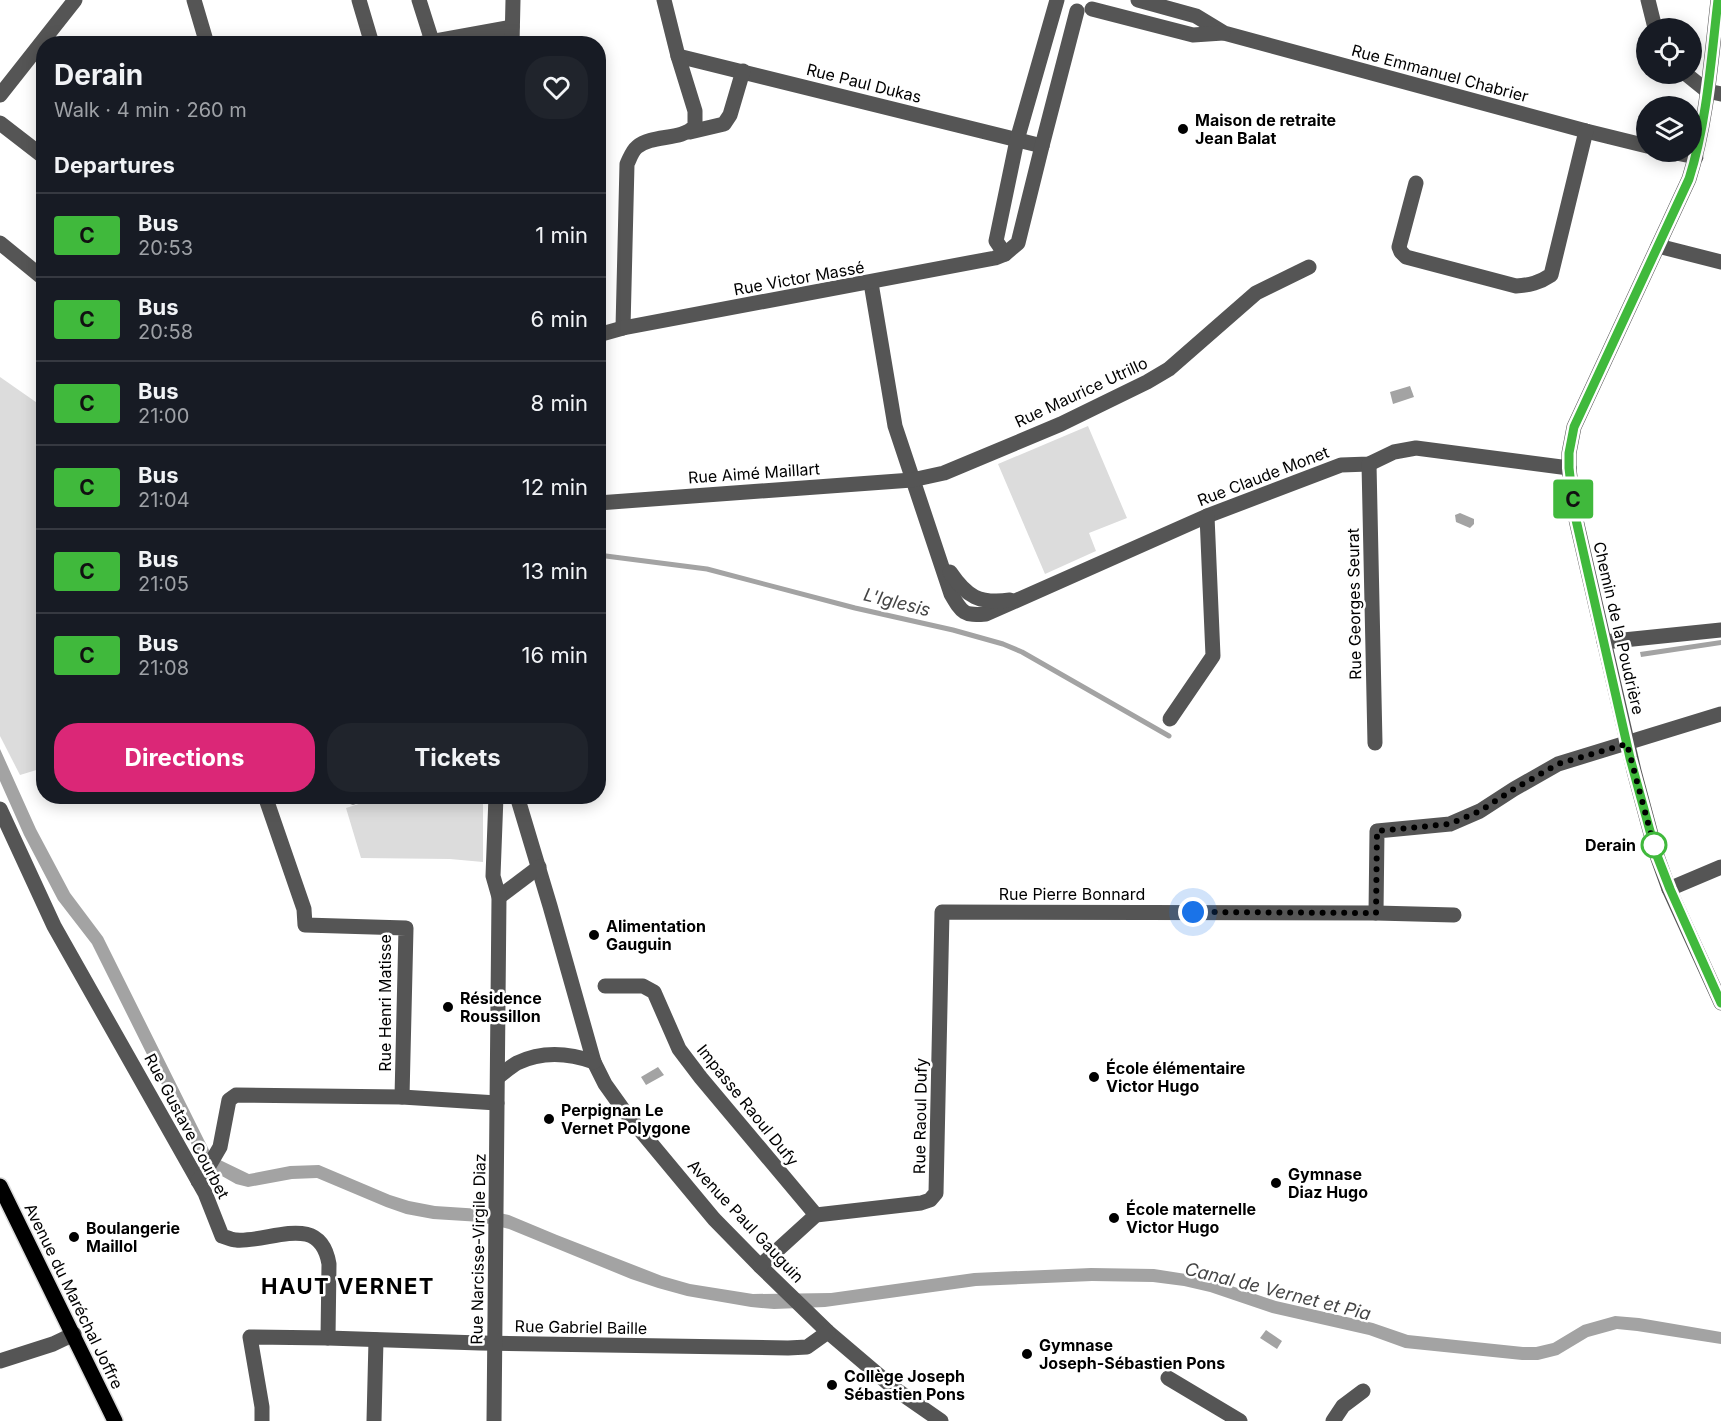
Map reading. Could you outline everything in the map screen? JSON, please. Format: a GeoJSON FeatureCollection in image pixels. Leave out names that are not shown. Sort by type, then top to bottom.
{"type":"FeatureCollection","features":[{"type":"Feature","properties":{"kind":"main road","name":"Avenue du Maréchal Joffre"},"geometry":{"type":"LineString","coordinates":[[0,1186],[115,1421]]}},
{"type":"Feature","properties":{"kind":"street"},"geometry":{"type":"LineString","coordinates":[[47,36],[75,0]]}},
{"type":"Feature","properties":{"kind":"street"},"geometry":{"type":"LineString","coordinates":[[194,0],[205,36]]}},
{"type":"Feature","properties":{"kind":"street"},"geometry":{"type":"LineString","coordinates":[[359,0],[370,36]]}},
{"type":"Feature","properties":{"kind":"street"},"geometry":{"type":"LineString","coordinates":[[419,0],[424,36]]}},
{"type":"Feature","properties":{"kind":"street"},"geometry":{"type":"LineString","coordinates":[[512,36],[513,0]]}},
{"type":"Feature","properties":{"kind":"street"},"geometry":{"type":"LineString","coordinates":[[664,0],[695,111],[695,126],[690,132]]}},
{"type":"Feature","properties":{"kind":"street"},"geometry":{"type":"LineString","coordinates":[[1057,0],[1017,140],[996,242],[1005,254],[1018,243],[1042,146],[1090,7],[1065,5],[1063,0]]}},
{"type":"Feature","properties":{"kind":"street","name":"Rue Emmanuel Chabrier"},"geometry":{"type":"LineString","coordinates":[[1138,0],[1196,16],[1224,33],[1636,143]]}},
{"type":"Feature","properties":{"kind":"street"},"geometry":{"type":"LineString","coordinates":[[1648,0],[1652,18]]}},
{"type":"Feature","properties":{"kind":"street","name":"Chemin de la Poudrière"},"geometry":{"type":"LineString","coordinates":[[1702,135],[1714,92],[1718,0]]}},
{"type":"Feature","properties":{"kind":"street","name":"Rue Emmanuel Chabrier"},"geometry":{"type":"LineString","coordinates":[[1090,7],[1193,34],[1224,33]]}},
{"type":"Feature","properties":{"kind":"street"},"geometry":{"type":"LineString","coordinates":[[460,36],[512,27]]}},
{"type":"Feature","properties":{"kind":"street"},"geometry":{"type":"LineString","coordinates":[[0,95],[36,49]]}},
{"type":"Feature","properties":{"kind":"street","name":"Rue Paul Dukas"},"geometry":{"type":"LineString","coordinates":[[678,56],[1042,146]]}},
{"type":"Feature","properties":{"kind":"street"},"geometry":{"type":"LineString","coordinates":[[622,328],[627,164],[634,150],[648,142],[724,124],[730,115],[743,71]]}},
{"type":"Feature","properties":{"kind":"street"},"geometry":{"type":"LineString","coordinates":[[0,123],[36,152]]}},
{"type":"Feature","properties":{"kind":"street"},"geometry":{"type":"LineString","coordinates":[[1416,183],[1399,247],[1406,256],[1516,286],[1542,282],[1551,275],[1586,131]]}},
{"type":"Feature","properties":{"kind":"street","name":"Chemin de la Poudrière"},"geometry":{"type":"LineString","coordinates":[[1694,162],[1689,179],[1574,427],[1569,453],[1569,468],[1574,511],[1627,744],[1656,853],[1721,1003]]}},
{"type":"Feature","properties":{"kind":"street"},"geometry":{"type":"LineString","coordinates":[[0,243],[36,272]]}},
{"type":"Feature","properties":{"kind":"street"},"geometry":{"type":"LineString","coordinates":[[1658,246],[1721,262]]}},
{"type":"Feature","properties":{"kind":"street","name":"Rue Victor Massé"},"geometry":{"type":"LineString","coordinates":[[606,332],[871,283],[1005,254]]}},
{"type":"Feature","properties":{"kind":"street","name":"Rue Maurice Utrillo"},"geometry":{"type":"LineString","coordinates":[[912,480],[944,473],[1061,424],[1147,382],[1169,369],[1256,293],[1309,267]]}},
{"type":"Feature","properties":{"kind":"street","name":"Rue Claude Monet"},"geometry":{"type":"LineString","coordinates":[[871,283],[895,426],[912,480],[940,557],[960,587],[975,598],[993,602],[1018,599],[1207,516],[1341,465],[1370,464],[1394,452],[1416,448],[1569,468]]}},
{"type":"Feature","properties":{"kind":"street","name":"Rue Georges Seurat"},"geometry":{"type":"LineString","coordinates":[[1370,464],[1375,743]]}},
{"type":"Feature","properties":{"kind":"street","name":"Rue Aimé Maillart"},"geometry":{"type":"LineString","coordinates":[[606,502],[912,480]]}},
{"type":"Feature","properties":{"kind":"street"},"geometry":{"type":"LineString","coordinates":[[1170,719],[1214,656],[1207,516]]}},
{"type":"Feature","properties":{"kind":"street"},"geometry":{"type":"LineString","coordinates":[[1604,642],[1721,630]]}},
{"type":"Feature","properties":{"kind":"street"},"geometry":{"type":"LineString","coordinates":[[1376,913],[1377,831],[1450,824],[1480,811],[1558,764],[1721,714]]}},
{"type":"Feature","properties":{"kind":"street","name":"Rue Henri Matisse"},"geometry":{"type":"LineString","coordinates":[[268,804],[304,909],[304,925],[406,928],[402,1097]]}},
{"type":"Feature","properties":{"kind":"street","name":"Rue Narcisse-Virgile Diaz"},"geometry":{"type":"LineString","coordinates":[[494,1421],[499,897],[494,876],[496,804]]}},
{"type":"Feature","properties":{"kind":"street","name":"Avenue Paul Gauguin"},"geometry":{"type":"LineString","coordinates":[[519,804],[594,1062],[605,1084],[625,1112],[714,1219],[760,1266],[828,1332],[895,1389],[941,1421]]}},
{"type":"Feature","properties":{"kind":"street","name":"Rue Gustave Courbet"},"geometry":{"type":"LineString","coordinates":[[0,808],[54,926],[202,1176],[205,1193],[222,1236],[235,1240],[300,1233],[313,1236],[321,1243],[327,1253],[329,1264],[328,1338]]}},
{"type":"Feature","properties":{"kind":"street"},"geometry":{"type":"LineString","coordinates":[[499,897],[539,867]]}},
{"type":"Feature","properties":{"kind":"street"},"geometry":{"type":"LineString","coordinates":[[1670,889],[1721,867]]}},
{"type":"Feature","properties":{"kind":"street","name":"Rue Pierre Bonnard"},"geometry":{"type":"LineString","coordinates":[[942,912],[1454,915]]}},
{"type":"Feature","properties":{"kind":"street","name":"Rue Raoul Dufy"},"geometry":{"type":"LineString","coordinates":[[816,1215],[921,1203],[930,1200],[936,1193],[942,912]]}},
{"type":"Feature","properties":{"kind":"street","name":"Impasse Raoul Dufy"},"geometry":{"type":"LineString","coordinates":[[605,986],[643,986],[654,992],[679,1048],[701,1078],[816,1215]]}},
{"type":"Feature","properties":{"kind":"street"},"geometry":{"type":"LineString","coordinates":[[498,1077],[517,1063],[548,1054],[579,1057],[594,1062]]}},
{"type":"Feature","properties":{"kind":"street"},"geometry":{"type":"LineString","coordinates":[[202,1176],[220,1147],[229,1100],[236,1095],[402,1097],[497,1103]]}},
{"type":"Feature","properties":{"kind":"street"},"geometry":{"type":"LineString","coordinates":[[760,1266],[816,1215]]}},
{"type":"Feature","properties":{"kind":"street","name":"Rue Gabriel Baille"},"geometry":{"type":"LineString","coordinates":[[328,1338],[788,1348],[807,1347],[828,1332]]}},
{"type":"Feature","properties":{"kind":"street"},"geometry":{"type":"LineString","coordinates":[[0,1361],[52,1344],[74,1334]]}},
{"type":"Feature","properties":{"kind":"street"},"geometry":{"type":"LineString","coordinates":[[262,1421],[262,1407],[250,1337],[328,1338]]}},
{"type":"Feature","properties":{"kind":"street"},"geometry":{"type":"LineString","coordinates":[[374,1421],[376,1340]]}},
{"type":"Feature","properties":{"kind":"street"},"geometry":{"type":"LineString","coordinates":[[1168,1378],[1240,1421]]}},
{"type":"Feature","properties":{"kind":"street"},"geometry":{"type":"LineString","coordinates":[[1333,1421],[1343,1406],[1363,1390]]}},
{"type":"Feature","properties":{"kind":"shaded area"},"geometry":{"type":"Polygon","coordinates":[[[0,377],[36,402],[36,770],[20,775],[0,736],[0,377]]]}},
{"type":"Feature","properties":{"kind":"shaded area"},"geometry":{"type":"Polygon","coordinates":[[[1410,386],[1414,397],[1393,404],[1390,392],[1410,386]]]}},
{"type":"Feature","properties":{"kind":"shaded area"},"geometry":{"type":"Polygon","coordinates":[[[1088,426],[1127,518],[1089,533],[1096,551],[1045,574],[998,464],[1088,426]]]}},
{"type":"Feature","properties":{"kind":"shaded area"},"geometry":{"type":"Polygon","coordinates":[[[1460,513],[1474,519],[1474,524],[1470,528],[1456,522],[1455,515],[1460,513]]]}},
{"type":"Feature","properties":{"kind":"shaded area"},"geometry":{"type":"Polygon","coordinates":[[[1721,640],[1721,645],[1641,657],[1640,652],[1721,640]]]}},
{"type":"Feature","properties":{"kind":"shaded area"},"geometry":{"type":"Polygon","coordinates":[[[0,749],[36,829],[70,893],[103,937],[210,1152],[220,1160],[249,1174],[290,1166],[319,1165],[409,1201],[435,1206],[481,1209],[509,1215],[662,1276],[690,1284],[753,1294],[831,1293],[974,1273],[1091,1268],[1154,1269],[1214,1280],[1276,1301],[1373,1323],[1408,1335],[1536,1347],[1553,1343],[1583,1325],[1615,1316],[1721,1332],[1721,1344],[1617,1329],[1588,1337],[1558,1355],[1538,1360],[1405,1348],[1369,1335],[1272,1313],[1210,1292],[1153,1282],[1092,1281],[976,1286],[825,1307],[774,1309],[751,1307],[687,1296],[658,1288],[509,1229],[481,1222],[433,1219],[406,1214],[317,1178],[292,1179],[248,1187],[236,1184],[200,1161],[92,944],[58,900],[24,835],[0,781],[0,749]]]}},
{"type":"Feature","properties":{"kind":"shaded area"},"geometry":{"type":"Polygon","coordinates":[[[359,804],[483,804],[483,862],[450,859],[361,858],[346,808],[359,804]]]}},
{"type":"Feature","properties":{"kind":"shaded area"},"geometry":{"type":"Polygon","coordinates":[[[658,1067],[664,1075],[646,1085],[641,1077],[658,1067]]]}},
{"type":"Feature","properties":{"kind":"shaded area"},"geometry":{"type":"Polygon","coordinates":[[[1266,1330],[1282,1341],[1277,1349],[1260,1338],[1266,1330]]]}},
{"type":"Feature","properties":{"kind":"waterway","name":"L'Iglesis"},"geometry":{"type":"LineString","coordinates":[[606,556],[707,569],[1003,644],[1022,652],[1169,736]]}},
{"type":"Feature","properties":{"kind":"bus line","name":"C"},"geometry":{"type":"LineString","coordinates":[[1718,0],[1707,91],[1696,157],[1689,179],[1574,427],[1569,453],[1569,468],[1574,511],[1599,624],[1630,758],[1656,853],[1721,1003]]}},
{"type":"Feature","properties":{"kind":"place","name":"Maison de retraite Jean Balat"},"geometry":{"type":"Point","coordinates":[1183,129]}},
{"type":"Feature","properties":{"kind":"place","name":"Derain"},"geometry":{"type":"Point","coordinates":[1654,845]}},
{"type":"Feature","properties":{"kind":"place","name":"Alimentation Gauguin"},"geometry":{"type":"Point","coordinates":[594,935]}},
{"type":"Feature","properties":{"kind":"place","name":"Résidence Roussillon"},"geometry":{"type":"Point","coordinates":[448,1007]}},
{"type":"Feature","properties":{"kind":"place","name":"École élémentaire Victor Hugo"},"geometry":{"type":"Point","coordinates":[1094,1077]}},
{"type":"Feature","properties":{"kind":"place","name":"Perpignan Le Vernet Polygone"},"geometry":{"type":"Point","coordinates":[549,1119]}},
{"type":"Feature","properties":{"kind":"place","name":"Gymnase Diaz Hugo"},"geometry":{"type":"Point","coordinates":[1276,1183]}},
{"type":"Feature","properties":{"kind":"place","name":"École maternelle Victor Hugo"},"geometry":{"type":"Point","coordinates":[1114,1218]}},
{"type":"Feature","properties":{"kind":"place","name":"Boulangerie Maillol"},"geometry":{"type":"Point","coordinates":[74,1237]}},
{"type":"Feature","properties":{"kind":"place","name":"Gymnase Joseph-Sébastien Pons"},"geometry":{"type":"Point","coordinates":[1027,1354]}},
{"type":"Feature","properties":{"kind":"place","name":"Collège Joseph Sébastien Pons"},"geometry":{"type":"Point","coordinates":[832,1385]}},
{"type":"Feature","properties":{"kind":"district","name":"HAUT VERNET"},"geometry":{"type":"Point","coordinates":[348,1286]}},
{"type":"Feature","properties":{"kind":"route"},"geometry":{"type":"LineString","coordinates":[[1193,912],[1376,913],[1377,831],[1450,824],[1480,811],[1558,764],[1627,744],[1656,853],[1654,845]]}},
{"type":"Feature","properties":{"kind":"water label","name":"Canal de Vernet et Pia"},"geometry":{"type":"Point","coordinates":[1278,1291]}}]}
